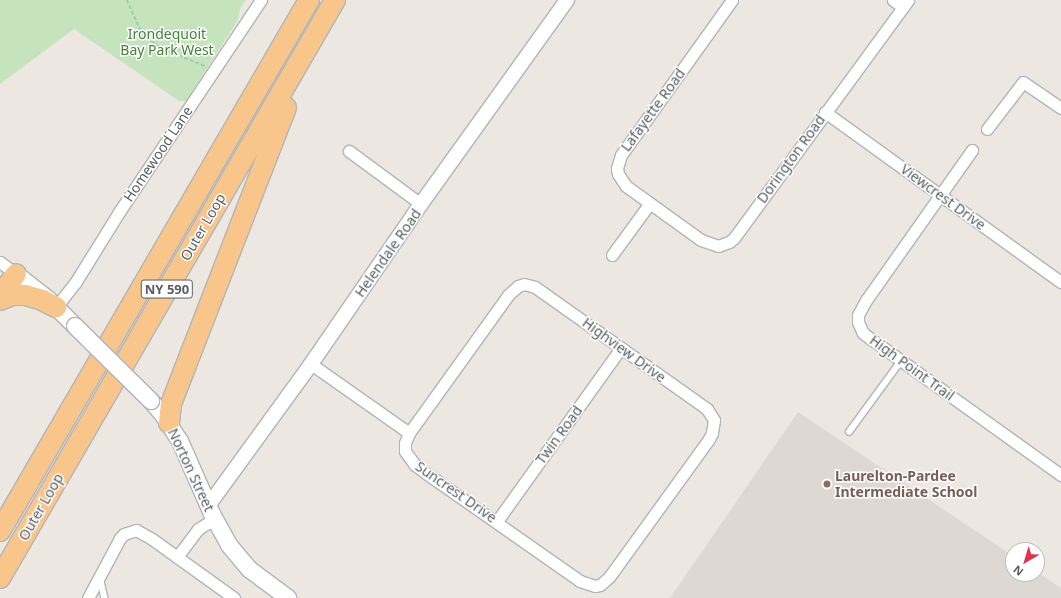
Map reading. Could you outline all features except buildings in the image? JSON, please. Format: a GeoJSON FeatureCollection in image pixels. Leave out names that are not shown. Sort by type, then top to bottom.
{"type":"FeatureCollection","features":[{"type":"Feature","properties":{"kind":"highway","name":"Outer Loop"},"geometry":{"type":"LineString","coordinates":[[0,531],[309,0]]}},
{"type":"Feature","properties":{"kind":"highway","name":"Outer Loop"},"geometry":{"type":"LineString","coordinates":[[0,578],[336,0]]}},
{"type":"Feature","properties":{"kind":"highway"},"geometry":{"type":"LineString","coordinates":[[169,423],[171,404],[272,139],[336,0]]}},
{"type":"Feature","properties":{"kind":"highway"},"geometry":{"type":"LineString","coordinates":[[0,296],[16,274]]}},
{"type":"Feature","properties":{"kind":"highway"},"geometry":{"type":"LineString","coordinates":[[0,300],[12,295],[25,295],[42,300],[56,307]]}},
{"type":"Feature","properties":{"kind":"highway"},"geometry":{"type":"LineString","coordinates":[[0,514],[26,480],[55,437]]}},
{"type":"Feature","properties":{"kind":"main road","name":"Norton Street"},"geometry":{"type":"LineString","coordinates":[[16,274],[56,307],[151,401],[169,423],[190,460],[211,513],[229,545],[244,564],[288,598]]}},
{"type":"Feature","properties":{"kind":"street","name":"Homewood Lane"},"geometry":{"type":"LineString","coordinates":[[56,307],[74,283],[261,0]]}},
{"type":"Feature","properties":{"kind":"street","name":"Helendale Road"},"geometry":{"type":"LineString","coordinates":[[211,513],[421,204],[568,0]]}},
{"type":"Feature","properties":{"kind":"street","name":"Lafayette Road"},"geometry":{"type":"LineString","coordinates":[[650,203],[621,180],[617,168],[620,155],[732,0]]}},
{"type":"Feature","properties":{"kind":"street"},"geometry":{"type":"LineString","coordinates":[[893,0],[905,3]]}},
{"type":"Feature","properties":{"kind":"street","name":"Dorington Road"},"geometry":{"type":"LineString","coordinates":[[650,203],[707,243],[718,246],[729,242],[734,238],[905,3]]}},
{"type":"Feature","properties":{"kind":"street"},"geometry":{"type":"LineString","coordinates":[[987,129],[1022,82],[1061,108]]}},
{"type":"Feature","properties":{"kind":"street","name":"Viewcrest Drive"},"geometry":{"type":"LineString","coordinates":[[825,112],[1061,282]]}},
{"type":"Feature","properties":{"kind":"street","name":"High Point Trail"},"geometry":{"type":"LineString","coordinates":[[972,150],[866,300],[858,315],[858,322],[863,333],[1061,475]]}},
{"type":"Feature","properties":{"kind":"street"},"geometry":{"type":"LineString","coordinates":[[349,151],[421,204]]}},
{"type":"Feature","properties":{"kind":"street"},"geometry":{"type":"LineString","coordinates":[[612,255],[650,203]]}},
{"type":"Feature","properties":{"kind":"street"},"geometry":{"type":"LineString","coordinates":[[0,262],[16,274]]}},
{"type":"Feature","properties":{"kind":"street","name":"Highview Drive"},"geometry":{"type":"LineString","coordinates":[[409,433],[508,295],[518,286],[524,284],[535,287],[707,409],[711,414],[714,426],[709,439],[606,581]]}},
{"type":"Feature","properties":{"kind":"street","name":"Twin Road"},"geometry":{"type":"LineString","coordinates":[[497,521],[621,348]]}},
{"type":"Feature","properties":{"kind":"street"},"geometry":{"type":"LineString","coordinates":[[311,364],[409,433]]}},
{"type":"Feature","properties":{"kind":"street","name":"Suncrest Drive"},"geometry":{"type":"LineString","coordinates":[[409,433],[405,443],[405,451],[415,465],[585,584],[595,586],[606,581]]}},
{"type":"Feature","properties":{"kind":"street"},"geometry":{"type":"LineString","coordinates":[[177,557],[211,513]]}},
{"type":"Feature","properties":{"kind":"street"},"geometry":{"type":"LineString","coordinates":[[88,598],[120,538],[131,531],[139,531],[146,534],[234,598]]}},
{"type":"Feature","properties":{"kind":"lane"},"geometry":{"type":"LineString","coordinates":[[849,432],[901,361]]}},
{"type":"Feature","properties":{"kind":"lane"},"geometry":{"type":"LineString","coordinates":[[100,576],[106,598]]}},
{"type":"Feature","properties":{"kind":"path"},"geometry":{"type":"LineString","coordinates":[[127,0],[142,33],[162,49],[201,63],[213,71]]}},
{"type":"Feature","properties":{"kind":"shaded area","name":"Laurelton-Pardee Intermediate School"},"geometry":{"type":"Polygon","coordinates":[[[798,412],[1005,551],[1005,582],[1045,582],[1045,577],[1061,588],[1061,598],[670,598],[798,412]]]}},
{"type":"Feature","properties":{"kind":"green space","name":"Irondequoit Bay Park West"},"geometry":{"type":"Polygon","coordinates":[[[0,0],[246,0],[240,9],[238,20],[186,101],[179,101],[74,29],[0,84],[0,0]]]}},
{"type":"Feature","properties":{"kind":"place","name":"Laurelton-Pardee Intermediate School"},"geometry":{"type":"Point","coordinates":[827,484]}}]}
